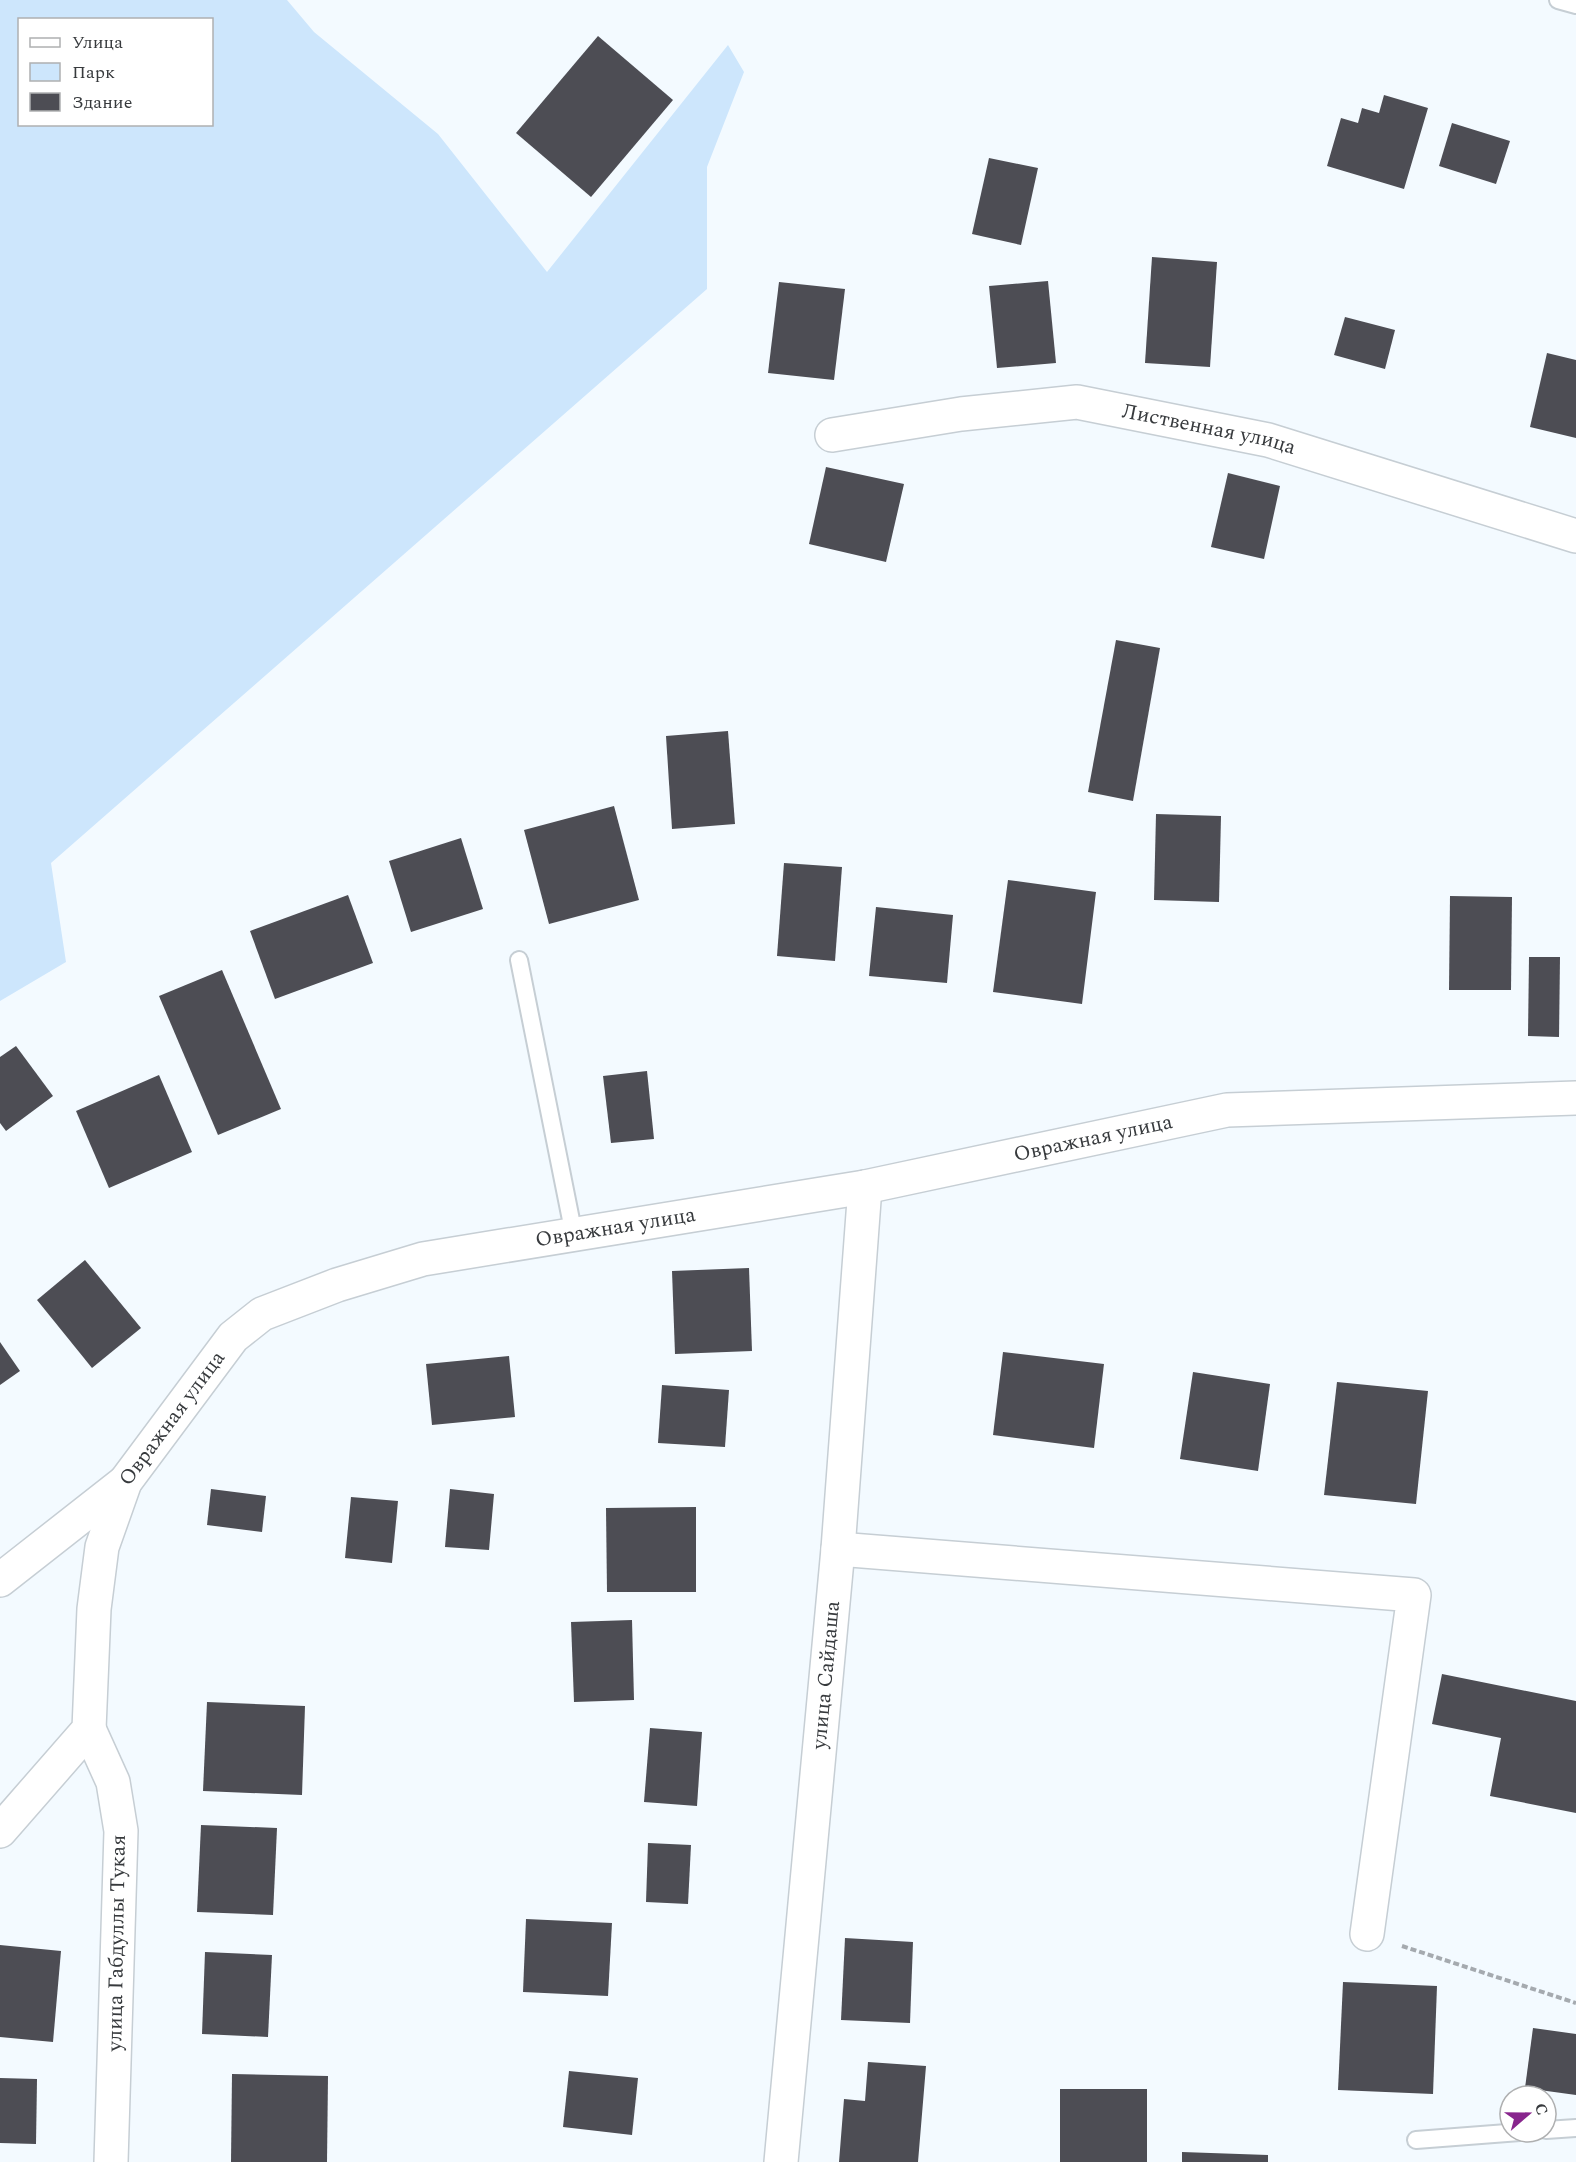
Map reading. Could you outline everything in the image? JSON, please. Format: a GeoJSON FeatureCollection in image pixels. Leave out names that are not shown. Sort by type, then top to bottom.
{"type":"FeatureCollection","features":[{"type":"Feature","properties":{"kind":"street","name":"Лиственная улица"},"geometry":{"type":"LineString","coordinates":[[832,435],[961,414],[1077,402],[1268,440],[1576,536]]}},
{"type":"Feature","properties":{"kind":"street","name":"Овражная улица"},"geometry":{"type":"LineString","coordinates":[[89,1729],[94,1609],[102,1547],[124,1482],[233,1337],[262,1314],[337,1285],[423,1259],[865,1187],[1227,1110],[1576,1098]]}},
{"type":"Feature","properties":{"kind":"street","name":"улица Сайдаша"},"geometry":{"type":"LineString","coordinates":[[781,2162],[838,1549],[865,1187]]}},
{"type":"Feature","properties":{"kind":"street"},"geometry":{"type":"LineString","coordinates":[[0,1580],[124,1482]]}},
{"type":"Feature","properties":{"kind":"street"},"geometry":{"type":"LineString","coordinates":[[838,1549],[1414,1595],[1367,1934]]}},
{"type":"Feature","properties":{"kind":"street"},"geometry":{"type":"LineString","coordinates":[[0,1831],[89,1729]]}},
{"type":"Feature","properties":{"kind":"street","name":"улица Габдуллы Тукая"},"geometry":{"type":"LineString","coordinates":[[89,1729],[112,1782],[121,1831],[111,2162]]}},
{"type":"Feature","properties":{"kind":"lane"},"geometry":{"type":"LineString","coordinates":[[1557,0],[1576,5]]}},
{"type":"Feature","properties":{"kind":"lane"},"geometry":{"type":"LineString","coordinates":[[519,960],[574,1235]]}},
{"type":"Feature","properties":{"kind":"lane"},"geometry":{"type":"LineString","coordinates":[[1558,2129],[1576,2128]]}},
{"type":"Feature","properties":{"kind":"lane"},"geometry":{"type":"LineString","coordinates":[[1416,2140],[1498,2134]]}},
{"type":"Feature","properties":{"kind":"path"},"geometry":{"type":"LineString","coordinates":[[1367,1934],[1576,2002]]}},
{"type":"Feature","properties":{"kind":"green space"},"geometry":{"type":"Polygon","coordinates":[[[0,0],[287,0],[314,32],[438,134],[547,272],[728,45],[744,72],[707,167],[707,289],[51,863],[66,962],[0,1001],[0,0]]]}},
{"type":"Feature","properties":{"kind":"building"},"geometry":{"type":"Polygon","coordinates":[[[598,36],[673,100],[591,197],[516,133],[598,36]]]}},
{"type":"Feature","properties":{"kind":"building"},"geometry":{"type":"Polygon","coordinates":[[[1384,95],[1428,108],[1404,189],[1327,166],[1341,118],[1358,123],[1362,108],[1379,113],[1384,95]]]}},
{"type":"Feature","properties":{"kind":"building"},"geometry":{"type":"Polygon","coordinates":[[[1452,123],[1510,141],[1496,184],[1439,166],[1452,123]]]}},
{"type":"Feature","properties":{"kind":"building"},"geometry":{"type":"Polygon","coordinates":[[[989,158],[1038,168],[1021,245],[972,234],[989,158]]]}},
{"type":"Feature","properties":{"kind":"building"},"geometry":{"type":"Polygon","coordinates":[[[1152,257],[1217,262],[1210,367],[1145,363],[1152,257]]]}},
{"type":"Feature","properties":{"kind":"building"},"geometry":{"type":"Polygon","coordinates":[[[1048,281],[1056,363],[997,368],[989,286],[1048,281]]]}},
{"type":"Feature","properties":{"kind":"building"},"geometry":{"type":"Polygon","coordinates":[[[779,282],[845,289],[834,380],[768,373],[779,282]]]}},
{"type":"Feature","properties":{"kind":"building"},"geometry":{"type":"Polygon","coordinates":[[[1345,317],[1395,330],[1385,369],[1334,355],[1345,317]]]}},
{"type":"Feature","properties":{"kind":"building"},"geometry":{"type":"Polygon","coordinates":[[[1547,353],[1576,360],[1576,438],[1530,427],[1547,353]]]}},
{"type":"Feature","properties":{"kind":"building"},"geometry":{"type":"Polygon","coordinates":[[[826,467],[904,484],[886,562],[809,544],[826,467]]]}},
{"type":"Feature","properties":{"kind":"building"},"geometry":{"type":"Polygon","coordinates":[[[1228,473],[1280,486],[1264,559],[1211,547],[1228,473]]]}},
{"type":"Feature","properties":{"kind":"building"},"geometry":{"type":"Polygon","coordinates":[[[1116,640],[1160,648],[1133,801],[1088,792],[1116,640]]]}},
{"type":"Feature","properties":{"kind":"building"},"geometry":{"type":"Polygon","coordinates":[[[728,731],[735,824],[672,829],[666,736],[728,731]]]}},
{"type":"Feature","properties":{"kind":"building"},"geometry":{"type":"Polygon","coordinates":[[[614,806],[639,900],[549,924],[524,830],[614,806]]]}},
{"type":"Feature","properties":{"kind":"building"},"geometry":{"type":"Polygon","coordinates":[[[1156,814],[1221,816],[1219,902],[1154,900],[1156,814]]]}},
{"type":"Feature","properties":{"kind":"building"},"geometry":{"type":"Polygon","coordinates":[[[461,838],[483,909],[411,932],[389,861],[461,838]]]}},
{"type":"Feature","properties":{"kind":"building"},"geometry":{"type":"Polygon","coordinates":[[[784,863],[842,867],[835,961],[777,956],[784,863]]]}},
{"type":"Feature","properties":{"kind":"building"},"geometry":{"type":"Polygon","coordinates":[[[1008,880],[1096,892],[1082,1004],[993,992],[1008,880]]]}},
{"type":"Feature","properties":{"kind":"building"},"geometry":{"type":"Polygon","coordinates":[[[348,895],[373,963],[275,999],[250,931],[348,895]]]}},
{"type":"Feature","properties":{"kind":"building"},"geometry":{"type":"Polygon","coordinates":[[[1450,896],[1512,897],[1511,990],[1449,990],[1450,896]]]}},
{"type":"Feature","properties":{"kind":"building"},"geometry":{"type":"Polygon","coordinates":[[[876,907],[953,915],[947,983],[869,976],[876,907]]]}},
{"type":"Feature","properties":{"kind":"building"},"geometry":{"type":"Polygon","coordinates":[[[1529,957],[1560,957],[1559,1037],[1528,1036],[1529,957]]]}},
{"type":"Feature","properties":{"kind":"building"},"geometry":{"type":"Polygon","coordinates":[[[222,970],[281,1109],[218,1135],[159,996],[222,970]]]}},
{"type":"Feature","properties":{"kind":"building"},"geometry":{"type":"Polygon","coordinates":[[[16,1046],[53,1096],[6,1131],[0,1123],[0,1057],[16,1046]]]}},
{"type":"Feature","properties":{"kind":"building"},"geometry":{"type":"Polygon","coordinates":[[[647,1071],[654,1139],[611,1143],[603,1076],[647,1071]]]}},
{"type":"Feature","properties":{"kind":"building"},"geometry":{"type":"Polygon","coordinates":[[[159,1075],[192,1152],[109,1188],[76,1111],[159,1075]]]}},
{"type":"Feature","properties":{"kind":"building"},"geometry":{"type":"Polygon","coordinates":[[[85,1260],[141,1328],[92,1368],[37,1300],[85,1260]]]}},
{"type":"Feature","properties":{"kind":"building"},"geometry":{"type":"Polygon","coordinates":[[[749,1268],[752,1351],[675,1354],[672,1271],[749,1268]]]}},
{"type":"Feature","properties":{"kind":"building"},"geometry":{"type":"Polygon","coordinates":[[[0,1342],[20,1371],[0,1385],[0,1342]]]}},
{"type":"Feature","properties":{"kind":"building"},"geometry":{"type":"Polygon","coordinates":[[[1003,1352],[1104,1364],[1094,1448],[993,1435],[1003,1352]]]}},
{"type":"Feature","properties":{"kind":"building"},"geometry":{"type":"Polygon","coordinates":[[[509,1356],[515,1417],[432,1425],[426,1364],[509,1356]]]}},
{"type":"Feature","properties":{"kind":"building"},"geometry":{"type":"Polygon","coordinates":[[[1193,1372],[1270,1384],[1258,1471],[1180,1459],[1193,1372]]]}},
{"type":"Feature","properties":{"kind":"building"},"geometry":{"type":"Polygon","coordinates":[[[1337,1382],[1428,1391],[1416,1504],[1324,1495],[1337,1382]]]}},
{"type":"Feature","properties":{"kind":"building"},"geometry":{"type":"Polygon","coordinates":[[[662,1385],[729,1390],[725,1447],[658,1443],[662,1385]]]}},
{"type":"Feature","properties":{"kind":"building"},"geometry":{"type":"Polygon","coordinates":[[[211,1489],[266,1496],[262,1532],[207,1525],[211,1489]]]}},
{"type":"Feature","properties":{"kind":"building"},"geometry":{"type":"Polygon","coordinates":[[[450,1489],[494,1494],[489,1550],[445,1547],[450,1489]]]}},
{"type":"Feature","properties":{"kind":"building"},"geometry":{"type":"Polygon","coordinates":[[[351,1497],[398,1501],[392,1563],[345,1558],[351,1497]]]}},
{"type":"Feature","properties":{"kind":"building"},"geometry":{"type":"Polygon","coordinates":[[[696,1507],[696,1592],[607,1592],[606,1508],[696,1507]]]}},
{"type":"Feature","properties":{"kind":"building"},"geometry":{"type":"Polygon","coordinates":[[[632,1620],[634,1700],[574,1702],[571,1622],[632,1620]]]}},
{"type":"Feature","properties":{"kind":"building"},"geometry":{"type":"Polygon","coordinates":[[[1442,1674],[1576,1701],[1576,1813],[1490,1796],[1501,1738],[1432,1724],[1442,1674]]]}},
{"type":"Feature","properties":{"kind":"building"},"geometry":{"type":"Polygon","coordinates":[[[207,1702],[305,1706],[302,1795],[203,1791],[207,1702]]]}},
{"type":"Feature","properties":{"kind":"building"},"geometry":{"type":"Polygon","coordinates":[[[650,1728],[702,1732],[697,1806],[644,1802],[650,1728]]]}},
{"type":"Feature","properties":{"kind":"building"},"geometry":{"type":"Polygon","coordinates":[[[201,1825],[277,1828],[273,1915],[197,1912],[201,1825]]]}},
{"type":"Feature","properties":{"kind":"building"},"geometry":{"type":"Polygon","coordinates":[[[648,1843],[691,1845],[688,1904],[646,1902],[648,1843]]]}},
{"type":"Feature","properties":{"kind":"building"},"geometry":{"type":"Polygon","coordinates":[[[526,1919],[612,1923],[608,1996],[523,1992],[526,1919]]]}},
{"type":"Feature","properties":{"kind":"building"},"geometry":{"type":"Polygon","coordinates":[[[845,1938],[913,1942],[910,2023],[841,2020],[845,1938]]]}},
{"type":"Feature","properties":{"kind":"building"},"geometry":{"type":"Polygon","coordinates":[[[0,1945],[61,1951],[53,2042],[0,2037],[0,1945]]]}},
{"type":"Feature","properties":{"kind":"building"},"geometry":{"type":"Polygon","coordinates":[[[205,1952],[272,1955],[268,2037],[202,2034],[205,1952]]]}},
{"type":"Feature","properties":{"kind":"building"},"geometry":{"type":"Polygon","coordinates":[[[1343,1982],[1437,1986],[1433,2094],[1338,2090],[1343,1982]]]}},
{"type":"Feature","properties":{"kind":"building"},"geometry":{"type":"Polygon","coordinates":[[[1533,2028],[1576,2034],[1576,2095],[1558,2093],[1558,2084],[1526,2084],[1533,2028]]]}},
{"type":"Feature","properties":{"kind":"building"},"geometry":{"type":"Polygon","coordinates":[[[868,2062],[926,2066],[918,2162],[839,2162],[844,2099],[865,2101],[868,2062]]]}},
{"type":"Feature","properties":{"kind":"building"},"geometry":{"type":"Polygon","coordinates":[[[569,2071],[638,2078],[632,2135],[563,2127],[569,2071]]]}},
{"type":"Feature","properties":{"kind":"building"},"geometry":{"type":"Polygon","coordinates":[[[232,2074],[328,2076],[327,2162],[231,2162],[232,2074]]]}},
{"type":"Feature","properties":{"kind":"building"},"geometry":{"type":"Polygon","coordinates":[[[0,2078],[37,2079],[36,2144],[0,2143],[0,2078]]]}},
{"type":"Feature","properties":{"kind":"building"},"geometry":{"type":"Polygon","coordinates":[[[1060,2089],[1147,2089],[1147,2162],[1060,2162],[1060,2089]]]}},
{"type":"Feature","properties":{"kind":"building"},"geometry":{"type":"Polygon","coordinates":[[[1182,2152],[1268,2155],[1268,2162],[1182,2162],[1182,2152]]]}}]}
